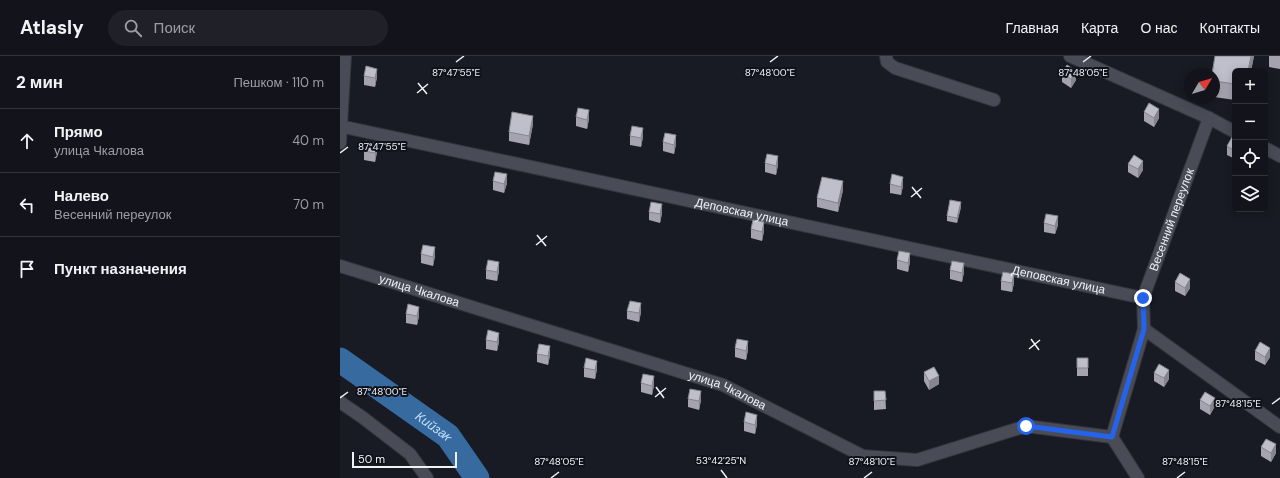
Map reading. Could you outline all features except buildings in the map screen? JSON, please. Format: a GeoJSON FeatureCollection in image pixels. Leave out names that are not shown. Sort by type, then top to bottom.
{"type":"FeatureCollection","features":[{"type":"Feature","properties":{"kind":"street"},"geometry":{"type":"LineString","coordinates":[[340,143],[346,56]]}},
{"type":"Feature","properties":{"kind":"street"},"geometry":{"type":"LineString","coordinates":[[886,56],[887,62],[895,68],[994,100]]}},
{"type":"Feature","properties":{"kind":"street"},"geometry":{"type":"LineString","coordinates":[[1070,56],[1209,118],[1232,130]]}},
{"type":"Feature","properties":{"kind":"street","name":"Весенний переулок"},"geometry":{"type":"LineString","coordinates":[[1112,437],[1144,329],[1143,298],[1209,118]]}},
{"type":"Feature","properties":{"kind":"street","name":"Деповская улица"},"geometry":{"type":"LineString","coordinates":[[341,126],[1143,298]]}},
{"type":"Feature","properties":{"kind":"street"},"geometry":{"type":"LineString","coordinates":[[1268,150],[1280,156]]}},
{"type":"Feature","properties":{"kind":"street","name":"улица Чкалова"},"geometry":{"type":"LineString","coordinates":[[340,266],[723,385],[863,456],[917,460],[1026,426],[1112,437]]}},
{"type":"Feature","properties":{"kind":"street"},"geometry":{"type":"LineString","coordinates":[[1144,329],[1280,427]]}},
{"type":"Feature","properties":{"kind":"street"},"geometry":{"type":"LineString","coordinates":[[340,402],[410,454],[427,478]]}},
{"type":"Feature","properties":{"kind":"street"},"geometry":{"type":"LineString","coordinates":[[1112,437],[1138,478]]}},
{"type":"Feature","properties":{"kind":"waterway","name":"Кийзак"},"geometry":{"type":"LineString","coordinates":[[340,360],[448,436],[477,478]]}},
{"type":"Feature","properties":{"kind":"route"},"geometry":{"type":"LineString","coordinates":[[1026,426],[1112,437],[1144,329],[1143,298]]}}]}
